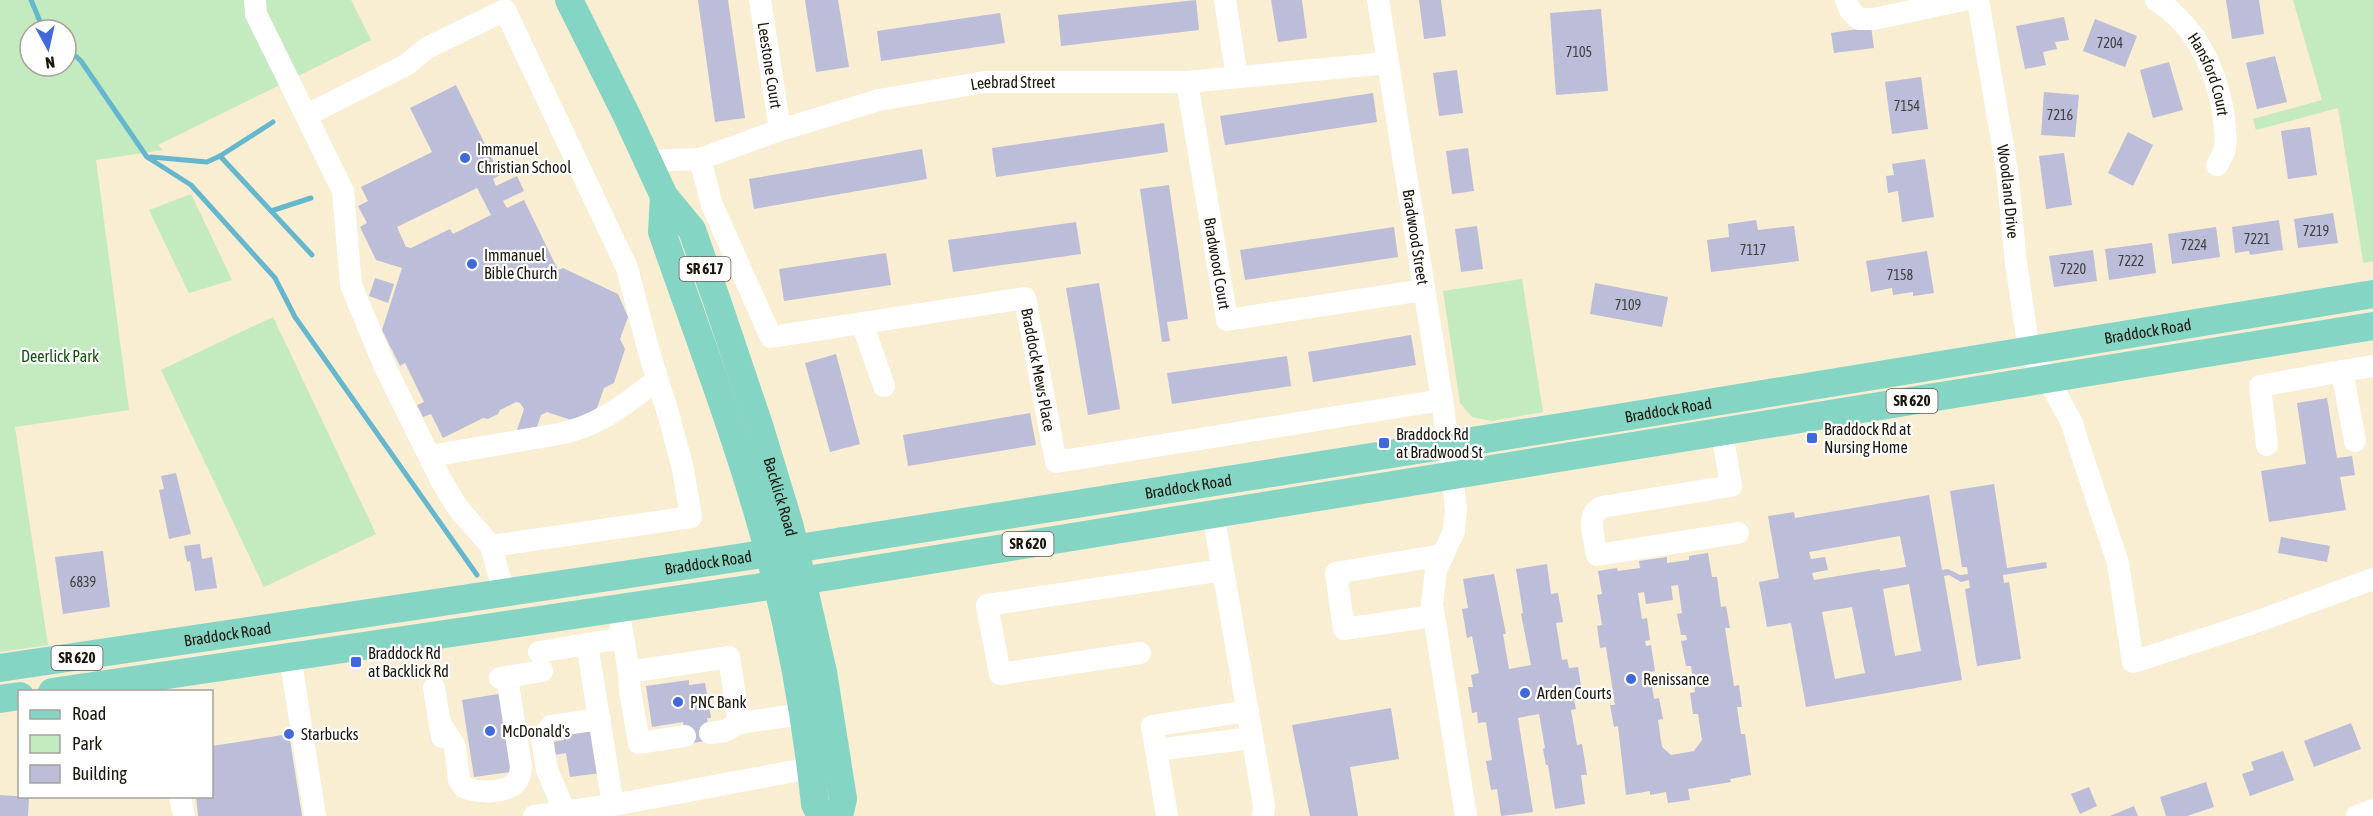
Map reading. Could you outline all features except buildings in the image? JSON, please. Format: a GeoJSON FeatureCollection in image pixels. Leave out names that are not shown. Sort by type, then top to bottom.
{"type":"FeatureCollection","features":[{"type":"Feature","properties":{"kind":"main road","name":"Backlick Road"},"geometry":{"type":"LineString","coordinates":[[568,0],[664,196],[692,230],[760,428],[781,551],[789,583],[824,672],[843,799],[839,816]]}},
{"type":"Feature","properties":{"kind":"main road","name":"Braddock Road"},"geometry":{"type":"LineString","coordinates":[[0,668],[781,551],[2373,294]]}},
{"type":"Feature","properties":{"kind":"main road","name":"Braddock Road"},"geometry":{"type":"LineString","coordinates":[[79,690],[160,684],[290,656],[789,583],[2373,326]]}},
{"type":"Feature","properties":{"kind":"main road","name":"Backlick Road"},"geometry":{"type":"LineString","coordinates":[[789,583],[803,714],[816,804],[821,816]]}},
{"type":"Feature","properties":{"kind":"main road"},"geometry":{"type":"LineString","coordinates":[[285,626],[290,656]]}},
{"type":"Feature","properties":{"kind":"main road"},"geometry":{"type":"LineString","coordinates":[[0,699],[18,696]]}},
{"type":"Feature","properties":{"kind":"street"},"geometry":{"type":"LineString","coordinates":[[255,0],[256,14],[307,115],[344,196],[351,285],[386,367],[430,456],[458,508],[491,546],[504,593]]}},
{"type":"Feature","properties":{"kind":"street","name":"Leestone Court"},"geometry":{"type":"LineString","coordinates":[[760,0],[780,130]]}},
{"type":"Feature","properties":{"kind":"street"},"geometry":{"type":"LineString","coordinates":[[1225,0],[1237,77]]}},
{"type":"Feature","properties":{"kind":"street","name":"Bradwood Street"},"geometry":{"type":"LineString","coordinates":[[1378,0],[1452,474],[1456,521],[1433,583],[1433,616],[1466,816]]}},
{"type":"Feature","properties":{"kind":"street"},"geometry":{"type":"LineString","coordinates":[[1846,0],[1858,20],[1874,19],[1963,0]]}},
{"type":"Feature","properties":{"kind":"street","name":"Woodland Drive"},"geometry":{"type":"LineString","coordinates":[[1978,0],[2007,170],[2016,263],[2029,350],[2072,423],[2118,563],[2133,662],[2373,579]]}},
{"type":"Feature","properties":{"kind":"street","name":"Hansford Court"},"geometry":{"type":"LineString","coordinates":[[2156,0],[2185,24],[2209,64],[2220,97],[2225,124],[2225,148],[2217,165]]}},
{"type":"Feature","properties":{"kind":"street"},"geometry":{"type":"LineString","coordinates":[[307,115],[406,65],[427,48],[505,10],[627,268],[683,469],[691,517],[491,546]]}},
{"type":"Feature","properties":{"kind":"street","name":"Leebrad Street"},"geometry":{"type":"LineString","coordinates":[[648,161],[700,159],[780,130],[879,100],[985,82],[1187,82],[1388,63]]}},
{"type":"Feature","properties":{"kind":"street","name":"Bradwood Court"},"geometry":{"type":"LineString","coordinates":[[1187,82],[1227,320],[1424,290]]}},
{"type":"Feature","properties":{"kind":"street","name":"Braddock Mews Place"},"geometry":{"type":"LineString","coordinates":[[700,159],[712,205],[771,337],[1025,298],[1056,462],[1442,400]]}},
{"type":"Feature","properties":{"kind":"street"},"geometry":{"type":"LineString","coordinates":[[862,323],[884,386]]}},
{"type":"Feature","properties":{"kind":"street"},"geometry":{"type":"LineString","coordinates":[[2267,445],[2260,386],[2373,366]]}},
{"type":"Feature","properties":{"kind":"street"},"geometry":{"type":"LineString","coordinates":[[2342,371],[2355,441]]}},
{"type":"Feature","properties":{"kind":"street"},"geometry":{"type":"LineString","coordinates":[[430,456],[552,436],[579,429],[612,414],[657,380]]}},
{"type":"Feature","properties":{"kind":"street"},"geometry":{"type":"LineString","coordinates":[[1722,432],[1731,486],[1602,507],[1594,512],[1591,520],[1597,555],[1738,533]]}},
{"type":"Feature","properties":{"kind":"street"},"geometry":{"type":"LineString","coordinates":[[1213,513],[1264,805],[1263,816]]}},
{"type":"Feature","properties":{"kind":"street"},"geometry":{"type":"LineString","coordinates":[[1433,616],[1344,629],[1336,573],[1442,555]]}},
{"type":"Feature","properties":{"kind":"street"},"geometry":{"type":"LineString","coordinates":[[1140,653],[1000,674],[987,605],[1223,570]]}},
{"type":"Feature","properties":{"kind":"street"},"geometry":{"type":"LineString","coordinates":[[618,608],[639,743],[685,736]]}},
{"type":"Feature","properties":{"kind":"street"},"geometry":{"type":"LineString","coordinates":[[440,723],[455,746],[459,780],[465,788],[482,792],[506,789],[519,779],[521,767],[503,677],[587,644],[623,638]]}},
{"type":"Feature","properties":{"kind":"street"},"geometry":{"type":"LineString","coordinates":[[587,644],[613,805]]}},
{"type":"Feature","properties":{"kind":"street"},"geometry":{"type":"LineString","coordinates":[[290,656],[315,816]]}},
{"type":"Feature","properties":{"kind":"street"},"geometry":{"type":"LineString","coordinates":[[629,672],[729,657],[739,723]]}},
{"type":"Feature","properties":{"kind":"street"},"geometry":{"type":"LineString","coordinates":[[434,688],[449,780]]}},
{"type":"Feature","properties":{"kind":"street"},"geometry":{"type":"LineString","coordinates":[[1167,816],[1152,726],[1248,711]]}},
{"type":"Feature","properties":{"kind":"street"},"geometry":{"type":"LineString","coordinates":[[710,733],[725,731],[739,723],[803,714]]}},
{"type":"Feature","properties":{"kind":"street"},"geometry":{"type":"LineString","coordinates":[[565,812],[547,770],[542,738],[551,726],[600,719]]}},
{"type":"Feature","properties":{"kind":"street"},"geometry":{"type":"LineString","coordinates":[[1156,750],[1252,738]]}},
{"type":"Feature","properties":{"kind":"street"},"geometry":{"type":"LineString","coordinates":[[534,816],[613,805],[811,768]]}},
{"type":"Feature","properties":{"kind":"street"},"geometry":{"type":"LineString","coordinates":[[180,798],[184,816]]}},
{"type":"Feature","properties":{"kind":"street"},"geometry":{"type":"LineString","coordinates":[[2357,816],[2373,810]]}},
{"type":"Feature","properties":{"kind":"green space","name":"Deerlick Park"},"geometry":{"type":"Polygon","coordinates":[[[0,0],[351,0],[371,40],[158,145],[163,150],[96,160],[129,410],[15,427],[48,645],[0,652],[0,0]]]}},
{"type":"Feature","properties":{"kind":"green space"},"geometry":{"type":"Polygon","coordinates":[[[2293,0],[2373,0],[2373,261],[2364,263],[2363,261],[2338,108],[2256,130],[2253,119],[2322,100],[2293,0]]]}},
{"type":"Feature","properties":{"kind":"green space"},"geometry":{"type":"Polygon","coordinates":[[[191,194],[232,280],[189,293],[149,210],[191,194]]]}},
{"type":"Feature","properties":{"kind":"green space"},"geometry":{"type":"Polygon","coordinates":[[[1522,279],[1543,412],[1491,421],[1472,417],[1460,403],[1443,291],[1522,279]]]}},
{"type":"Feature","properties":{"kind":"green space"},"geometry":{"type":"Polygon","coordinates":[[[273,317],[376,534],[264,587],[161,370],[273,317]]]}},
{"type":"Feature","properties":{"kind":"waterway"},"geometry":{"type":"LineString","coordinates":[[31,0],[39,18]]}},
{"type":"Feature","properties":{"kind":"waterway"},"geometry":{"type":"LineString","coordinates":[[78,58],[147,157],[191,185],[275,278],[295,317],[477,575]]}},
{"type":"Feature","properties":{"kind":"waterway"},"geometry":{"type":"LineString","coordinates":[[151,157],[207,162],[273,122]]}},
{"type":"Feature","properties":{"kind":"waterway"},"geometry":{"type":"LineString","coordinates":[[220,156],[312,255]]}},
{"type":"Feature","properties":{"kind":"waterway"},"geometry":{"type":"LineString","coordinates":[[271,211],[311,198]]}},
{"type":"Feature","properties":{"kind":"place","name":"Immanuel Christian School"},"geometry":{"type":"Point","coordinates":[465,158]}},
{"type":"Feature","properties":{"kind":"place","name":"Immanuel Bible Church"},"geometry":{"type":"Point","coordinates":[472,264]}},
{"type":"Feature","properties":{"kind":"place","name":"Braddock Rd at Nursing Home"},"geometry":{"type":"Point","coordinates":[1812,438]}},
{"type":"Feature","properties":{"kind":"place","name":"Braddock Rd at Bradwood St"},"geometry":{"type":"Point","coordinates":[1384,443]}},
{"type":"Feature","properties":{"kind":"place","name":"Braddock Rd at Backlick Rd"},"geometry":{"type":"Point","coordinates":[356,662]}},
{"type":"Feature","properties":{"kind":"place","name":"Renissance"},"geometry":{"type":"Point","coordinates":[1631,679]}},
{"type":"Feature","properties":{"kind":"place","name":"Arden Courts"},"geometry":{"type":"Point","coordinates":[1525,693]}},
{"type":"Feature","properties":{"kind":"place","name":"PNC Bank"},"geometry":{"type":"Point","coordinates":[678,702]}},
{"type":"Feature","properties":{"kind":"place","name":"McDonald's"},"geometry":{"type":"Point","coordinates":[490,731]}},
{"type":"Feature","properties":{"kind":"place","name":"Starbucks"},"geometry":{"type":"Point","coordinates":[289,734]}}]}
